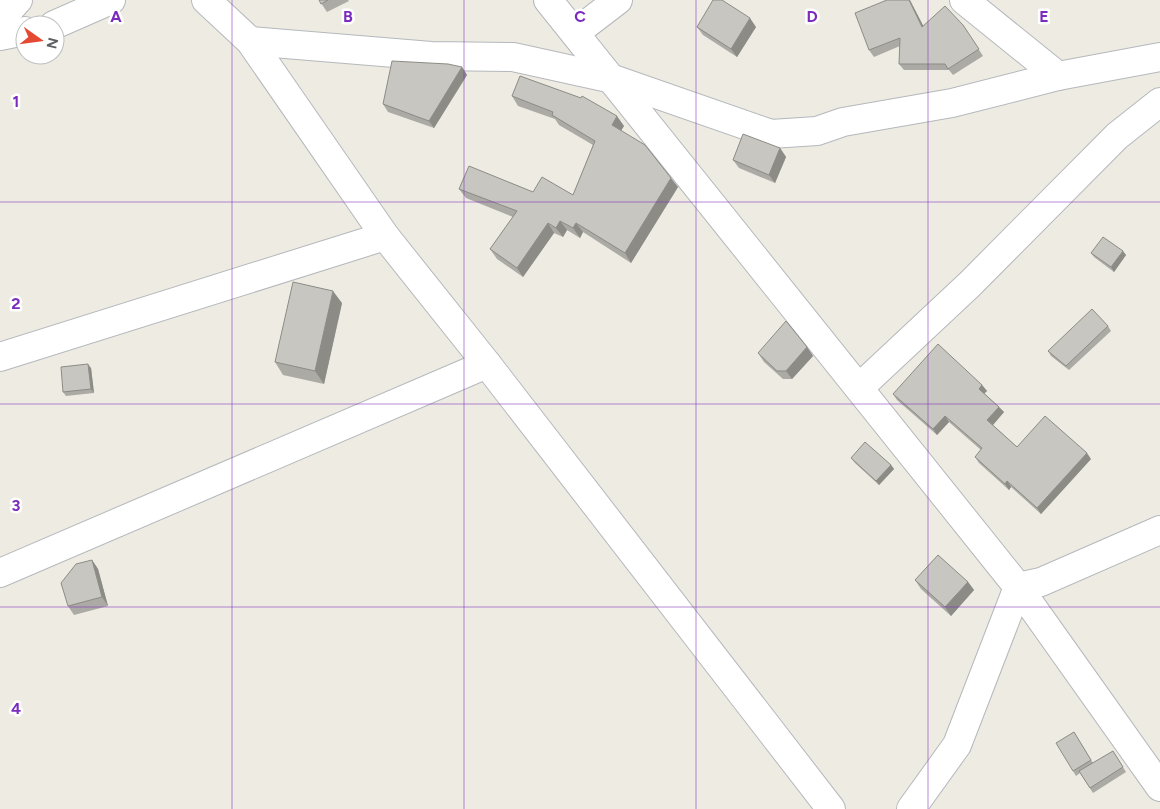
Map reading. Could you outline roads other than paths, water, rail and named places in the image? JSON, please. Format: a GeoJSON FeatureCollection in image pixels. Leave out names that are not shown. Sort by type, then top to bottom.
{"type":"FeatureCollection","features":[{"type":"Feature","properties":{"kind":"street"},"geometry":{"type":"LineString","coordinates":[[0,20],[18,0]]}},
{"type":"Feature","properties":{"kind":"street"},"geometry":{"type":"LineString","coordinates":[[65,20],[112,0]]}},
{"type":"Feature","properties":{"kind":"street"},"geometry":{"type":"LineString","coordinates":[[206,0],[250,41],[385,236],[832,809]]}},
{"type":"Feature","properties":{"kind":"street"},"geometry":{"type":"LineString","coordinates":[[548,0],[1018,586],[1160,787]]}},
{"type":"Feature","properties":{"kind":"street"},"geometry":{"type":"LineString","coordinates":[[575,33],[618,0]]}},
{"type":"Feature","properties":{"kind":"street"},"geometry":{"type":"LineString","coordinates":[[964,0],[1058,76]]}},
{"type":"Feature","properties":{"kind":"street"},"geometry":{"type":"LineString","coordinates":[[0,36],[15,33]]}},
{"type":"Feature","properties":{"kind":"street"},"geometry":{"type":"LineString","coordinates":[[250,41],[431,56],[513,57],[613,79],[771,134],[817,131],[843,122],[952,103],[1058,76],[1160,57]]}},
{"type":"Feature","properties":{"kind":"street"},"geometry":{"type":"LineString","coordinates":[[859,388],[970,284],[1117,136],[1160,102]]}},
{"type":"Feature","properties":{"kind":"street"},"geometry":{"type":"LineString","coordinates":[[0,357],[385,236]]}},
{"type":"Feature","properties":{"kind":"street"},"geometry":{"type":"LineString","coordinates":[[0,573],[486,364]]}},
{"type":"Feature","properties":{"kind":"street"},"geometry":{"type":"LineString","coordinates":[[1018,586],[1041,582],[1160,530]]}},
{"type":"Feature","properties":{"kind":"street"},"geometry":{"type":"LineString","coordinates":[[911,809],[957,744],[1018,586]]}}]}
